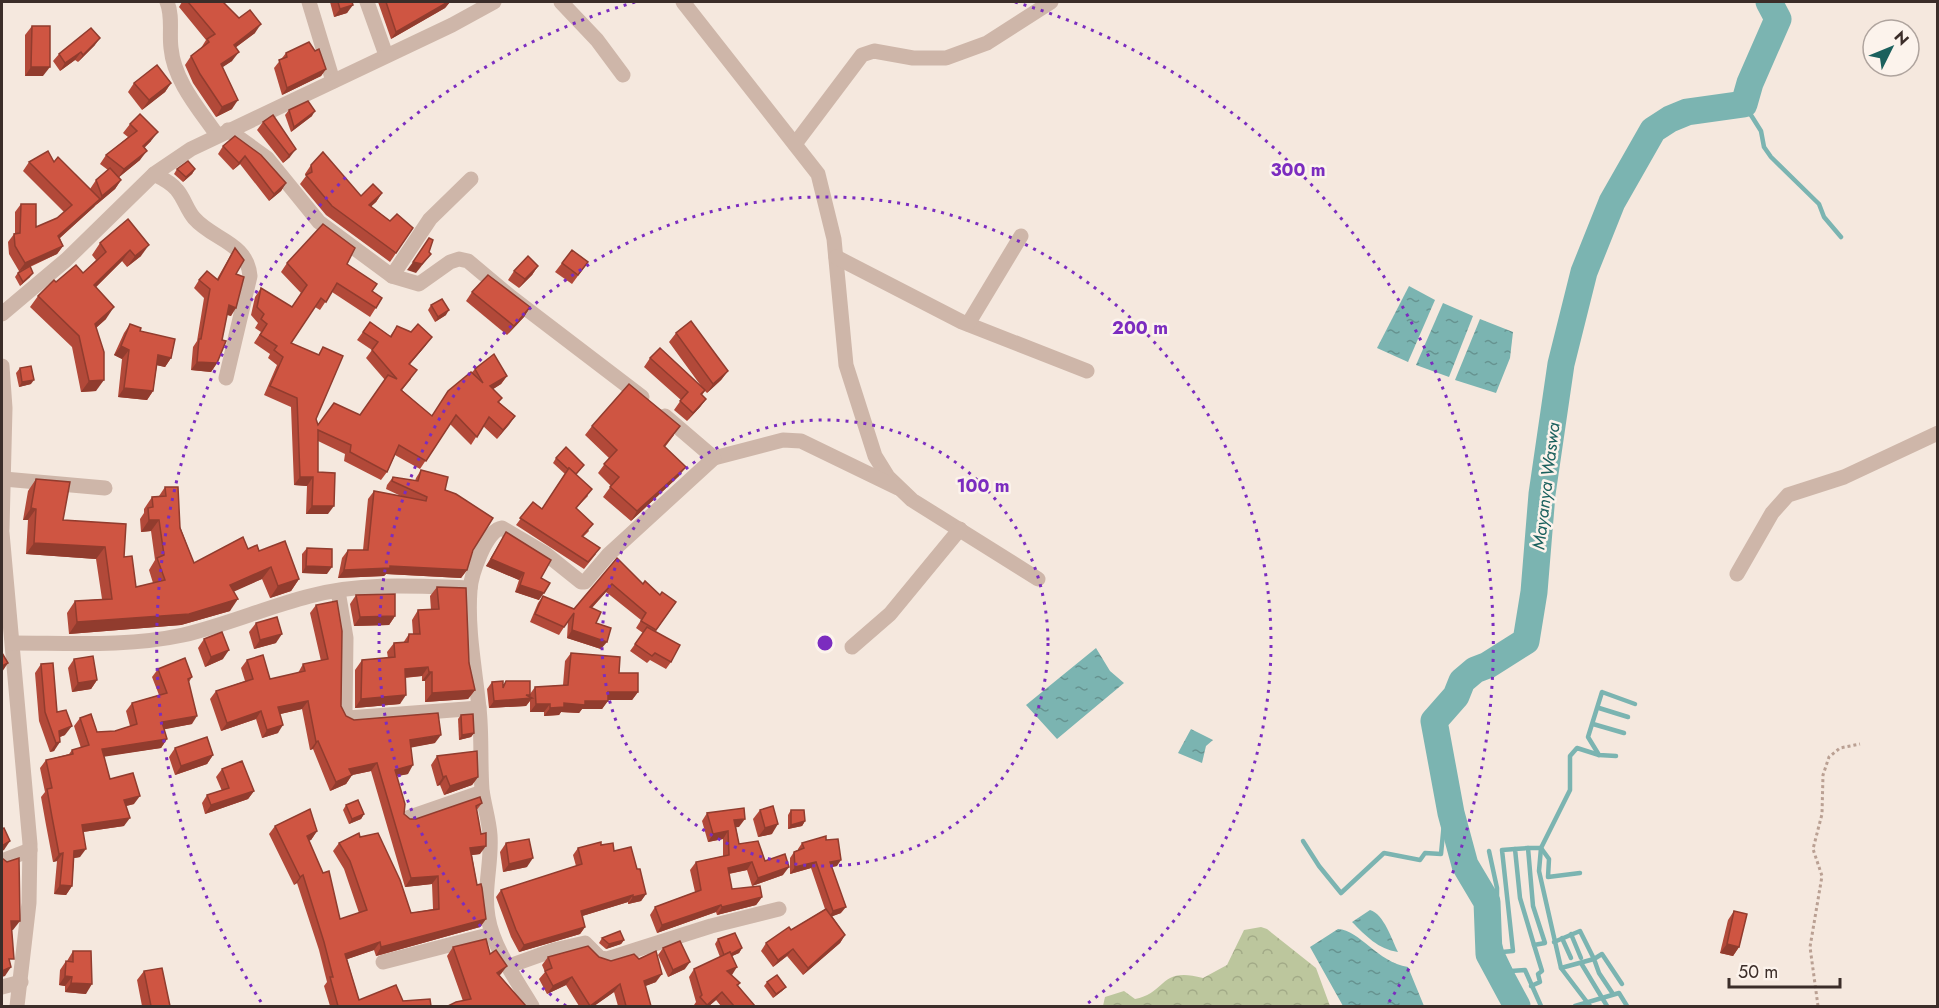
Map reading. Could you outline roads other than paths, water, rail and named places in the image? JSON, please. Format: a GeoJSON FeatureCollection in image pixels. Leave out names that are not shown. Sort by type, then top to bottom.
{"type":"FeatureCollection","features":[{"type":"Feature","properties":{"kind":"street"},"geometry":{"type":"LineString","coordinates":[[167,2],[170,9],[171,49],[175,69],[222,132],[267,158],[319,222],[392,276],[419,284],[450,262],[459,259],[468,261],[511,297],[657,408],[714,458]]}},
{"type":"Feature","properties":{"kind":"street"},"geometry":{"type":"LineString","coordinates":[[309,2],[333,81]]}},
{"type":"Feature","properties":{"kind":"street"},"geometry":{"type":"LineString","coordinates":[[367,2],[386,55]]}},
{"type":"Feature","properties":{"kind":"street"},"geometry":{"type":"LineString","coordinates":[[2,314],[66,260],[154,174],[222,132],[452,25],[494,2]]}},
{"type":"Feature","properties":{"kind":"street"},"geometry":{"type":"LineString","coordinates":[[561,2],[597,40],[622,75]]}},
{"type":"Feature","properties":{"kind":"street"},"geometry":{"type":"LineString","coordinates":[[683,2],[820,179],[836,257],[846,365],[875,456],[898,488]]}},
{"type":"Feature","properties":{"kind":"street"},"geometry":{"type":"LineString","coordinates":[[795,144],[862,55],[874,51],[913,58],[946,58],[987,43],[1052,2]]}},
{"type":"Feature","properties":{"kind":"street"},"geometry":{"type":"LineString","coordinates":[[154,174],[178,190],[194,218],[205,228],[229,241],[249,266],[250,276],[226,378]]}},
{"type":"Feature","properties":{"kind":"street"},"geometry":{"type":"LineString","coordinates":[[392,276],[429,219],[471,179]]}},
{"type":"Feature","properties":{"kind":"street"},"geometry":{"type":"LineString","coordinates":[[968,324],[1021,236]]}},
{"type":"Feature","properties":{"kind":"street"},"geometry":{"type":"LineString","coordinates":[[836,257],[968,324],[1087,372]]}},
{"type":"Feature","properties":{"kind":"street"},"geometry":{"type":"LineString","coordinates":[[2,366],[5,408],[2,531],[30,850],[29,903],[17,1006]]}},
{"type":"Feature","properties":{"kind":"street"},"geometry":{"type":"LineString","coordinates":[[1737,574],[1772,513],[1788,495],[1844,477],[1938,433]]}},
{"type":"Feature","properties":{"kind":"street"},"geometry":{"type":"LineString","coordinates":[[532,1006],[492,934],[485,886],[491,848],[482,792],[479,708],[471,635],[470,588],[486,541],[494,531],[501,528],[546,554],[581,582],[585,582],[608,555],[714,458],[783,440],[801,441],[898,488],[933,514],[1038,579]]}},
{"type":"Feature","properties":{"kind":"street"},"geometry":{"type":"LineString","coordinates":[[4,479],[105,488]]}},
{"type":"Feature","properties":{"kind":"street"},"geometry":{"type":"LineString","coordinates":[[852,647],[890,614],[960,529]]}},
{"type":"Feature","properties":{"kind":"street"},"geometry":{"type":"LineString","coordinates":[[13,643],[112,643],[183,635],[311,596],[338,591],[403,585],[470,588]]}},
{"type":"Feature","properties":{"kind":"street"},"geometry":{"type":"LineString","coordinates":[[338,591],[346,639],[345,714],[348,718],[479,708]]}},
{"type":"Feature","properties":{"kind":"street"},"geometry":{"type":"LineString","coordinates":[[407,818],[482,792]]}},
{"type":"Feature","properties":{"kind":"street"},"geometry":{"type":"LineString","coordinates":[[2,861],[30,850]]}},
{"type":"Feature","properties":{"kind":"street"},"geometry":{"type":"LineString","coordinates":[[509,966],[554,950],[585,944],[600,958],[607,959],[711,926],[779,909]]}},
{"type":"Feature","properties":{"kind":"street"},"geometry":{"type":"LineString","coordinates":[[383,962],[492,934]]}},
{"type":"Feature","properties":{"kind":"street"},"geometry":{"type":"LineString","coordinates":[[2,987],[21,982]]}},
{"type":"Feature","properties":{"kind":"water"},"geometry":{"type":"Polygon","coordinates":[[[1409,286],[1435,300],[1408,362],[1377,348],[1409,286]]]}},
{"type":"Feature","properties":{"kind":"water"},"geometry":{"type":"Polygon","coordinates":[[[1443,303],[1473,316],[1449,377],[1416,365],[1443,303]]]}},
{"type":"Feature","properties":{"kind":"water"},"geometry":{"type":"Polygon","coordinates":[[[1480,319],[1513,332],[1510,358],[1496,393],[1455,380],[1480,319]]]}},
{"type":"Feature","properties":{"kind":"water"},"geometry":{"type":"Polygon","coordinates":[[[1096,648],[1110,671],[1124,683],[1057,739],[1026,705],[1096,648]]]}},
{"type":"Feature","properties":{"kind":"water"},"geometry":{"type":"Polygon","coordinates":[[[1191,729],[1213,740],[1206,746],[1202,763],[1178,753],[1191,729]]]}},
{"type":"Feature","properties":{"kind":"water"},"geometry":{"type":"Polygon","coordinates":[[[1370,910],[1375,912],[1383,922],[1398,952],[1378,945],[1352,922],[1370,910]]]}},
{"type":"Feature","properties":{"kind":"water"},"geometry":{"type":"Polygon","coordinates":[[[1338,929],[1354,935],[1387,959],[1408,967],[1424,1006],[1343,1006],[1310,947],[1338,929]]]}},
{"type":"Feature","properties":{"kind":"waterway","name":"Mayanya Waswa"},"geometry":{"type":"LineString","coordinates":[[1517,1006],[1489,954],[1487,902],[1465,865],[1451,813],[1434,721],[1456,696],[1462,681],[1475,670],[1488,665],[1526,641],[1534,592],[1542,494],[1561,364],[1584,272],[1612,202],[1653,130],[1687,112],[1744,104],[1750,83],[1778,19],[1769,2]]}},
{"type":"Feature","properties":{"kind":"waterway"},"geometry":{"type":"LineString","coordinates":[[1744,104],[1761,131],[1764,147],[1771,157],[1819,204],[1824,217],[1841,237]]}},
{"type":"Feature","properties":{"kind":"waterway"},"geometry":{"type":"LineString","coordinates":[[1599,755],[1588,737],[1602,692],[1635,704]]}},
{"type":"Feature","properties":{"kind":"waterway"},"geometry":{"type":"LineString","coordinates":[[1599,708],[1628,717]]}},
{"type":"Feature","properties":{"kind":"waterway"},"geometry":{"type":"LineString","coordinates":[[1593,724],[1624,733]]}},
{"type":"Feature","properties":{"kind":"waterway"},"geometry":{"type":"LineString","coordinates":[[1590,1006],[1561,968],[1539,871],[1541,848],[1570,790],[1570,756],[1577,748],[1599,755],[1616,756]]}},
{"type":"Feature","properties":{"kind":"waterway"},"geometry":{"type":"LineString","coordinates":[[1303,841],[1319,866],[1341,893],[1384,853],[1420,860],[1425,853],[1441,854],[1444,823],[1451,813]]}},
{"type":"Feature","properties":{"kind":"waterway"},"geometry":{"type":"LineString","coordinates":[[1528,848],[1515,849],[1520,898],[1534,945]]}},
{"type":"Feature","properties":{"kind":"waterway"},"geometry":{"type":"LineString","coordinates":[[1531,986],[1540,982],[1538,974],[1542,971],[1534,945],[1545,943],[1533,906],[1528,848],[1541,848],[1549,859],[1548,877],[1580,873]]}},
{"type":"Feature","properties":{"kind":"waterway"},"geometry":{"type":"LineString","coordinates":[[1515,849],[1502,850],[1513,951],[1502,952],[1511,971],[1525,970],[1541,1006]]}},
{"type":"Feature","properties":{"kind":"waterway"},"geometry":{"type":"LineString","coordinates":[[1489,851],[1497,888],[1497,934],[1502,952]]}},
{"type":"Feature","properties":{"kind":"waterway"},"geometry":{"type":"LineString","coordinates":[[1554,942],[1580,931],[1594,959],[1561,968]]}},
{"type":"Feature","properties":{"kind":"waterway"},"geometry":{"type":"LineString","coordinates":[[1571,934],[1581,958]]}},
{"type":"Feature","properties":{"kind":"waterway"},"geometry":{"type":"LineString","coordinates":[[1562,938],[1571,958]]}},
{"type":"Feature","properties":{"kind":"waterway"},"geometry":{"type":"LineString","coordinates":[[1613,994],[1599,973],[1594,959],[1602,954],[1622,984]]}},
{"type":"Feature","properties":{"kind":"waterway"},"geometry":{"type":"LineString","coordinates":[[1581,963],[1607,1006]]}},
{"type":"Feature","properties":{"kind":"waterway"},"geometry":{"type":"LineString","coordinates":[[1575,1006],[1619,993],[1627,1006]]}}]}
